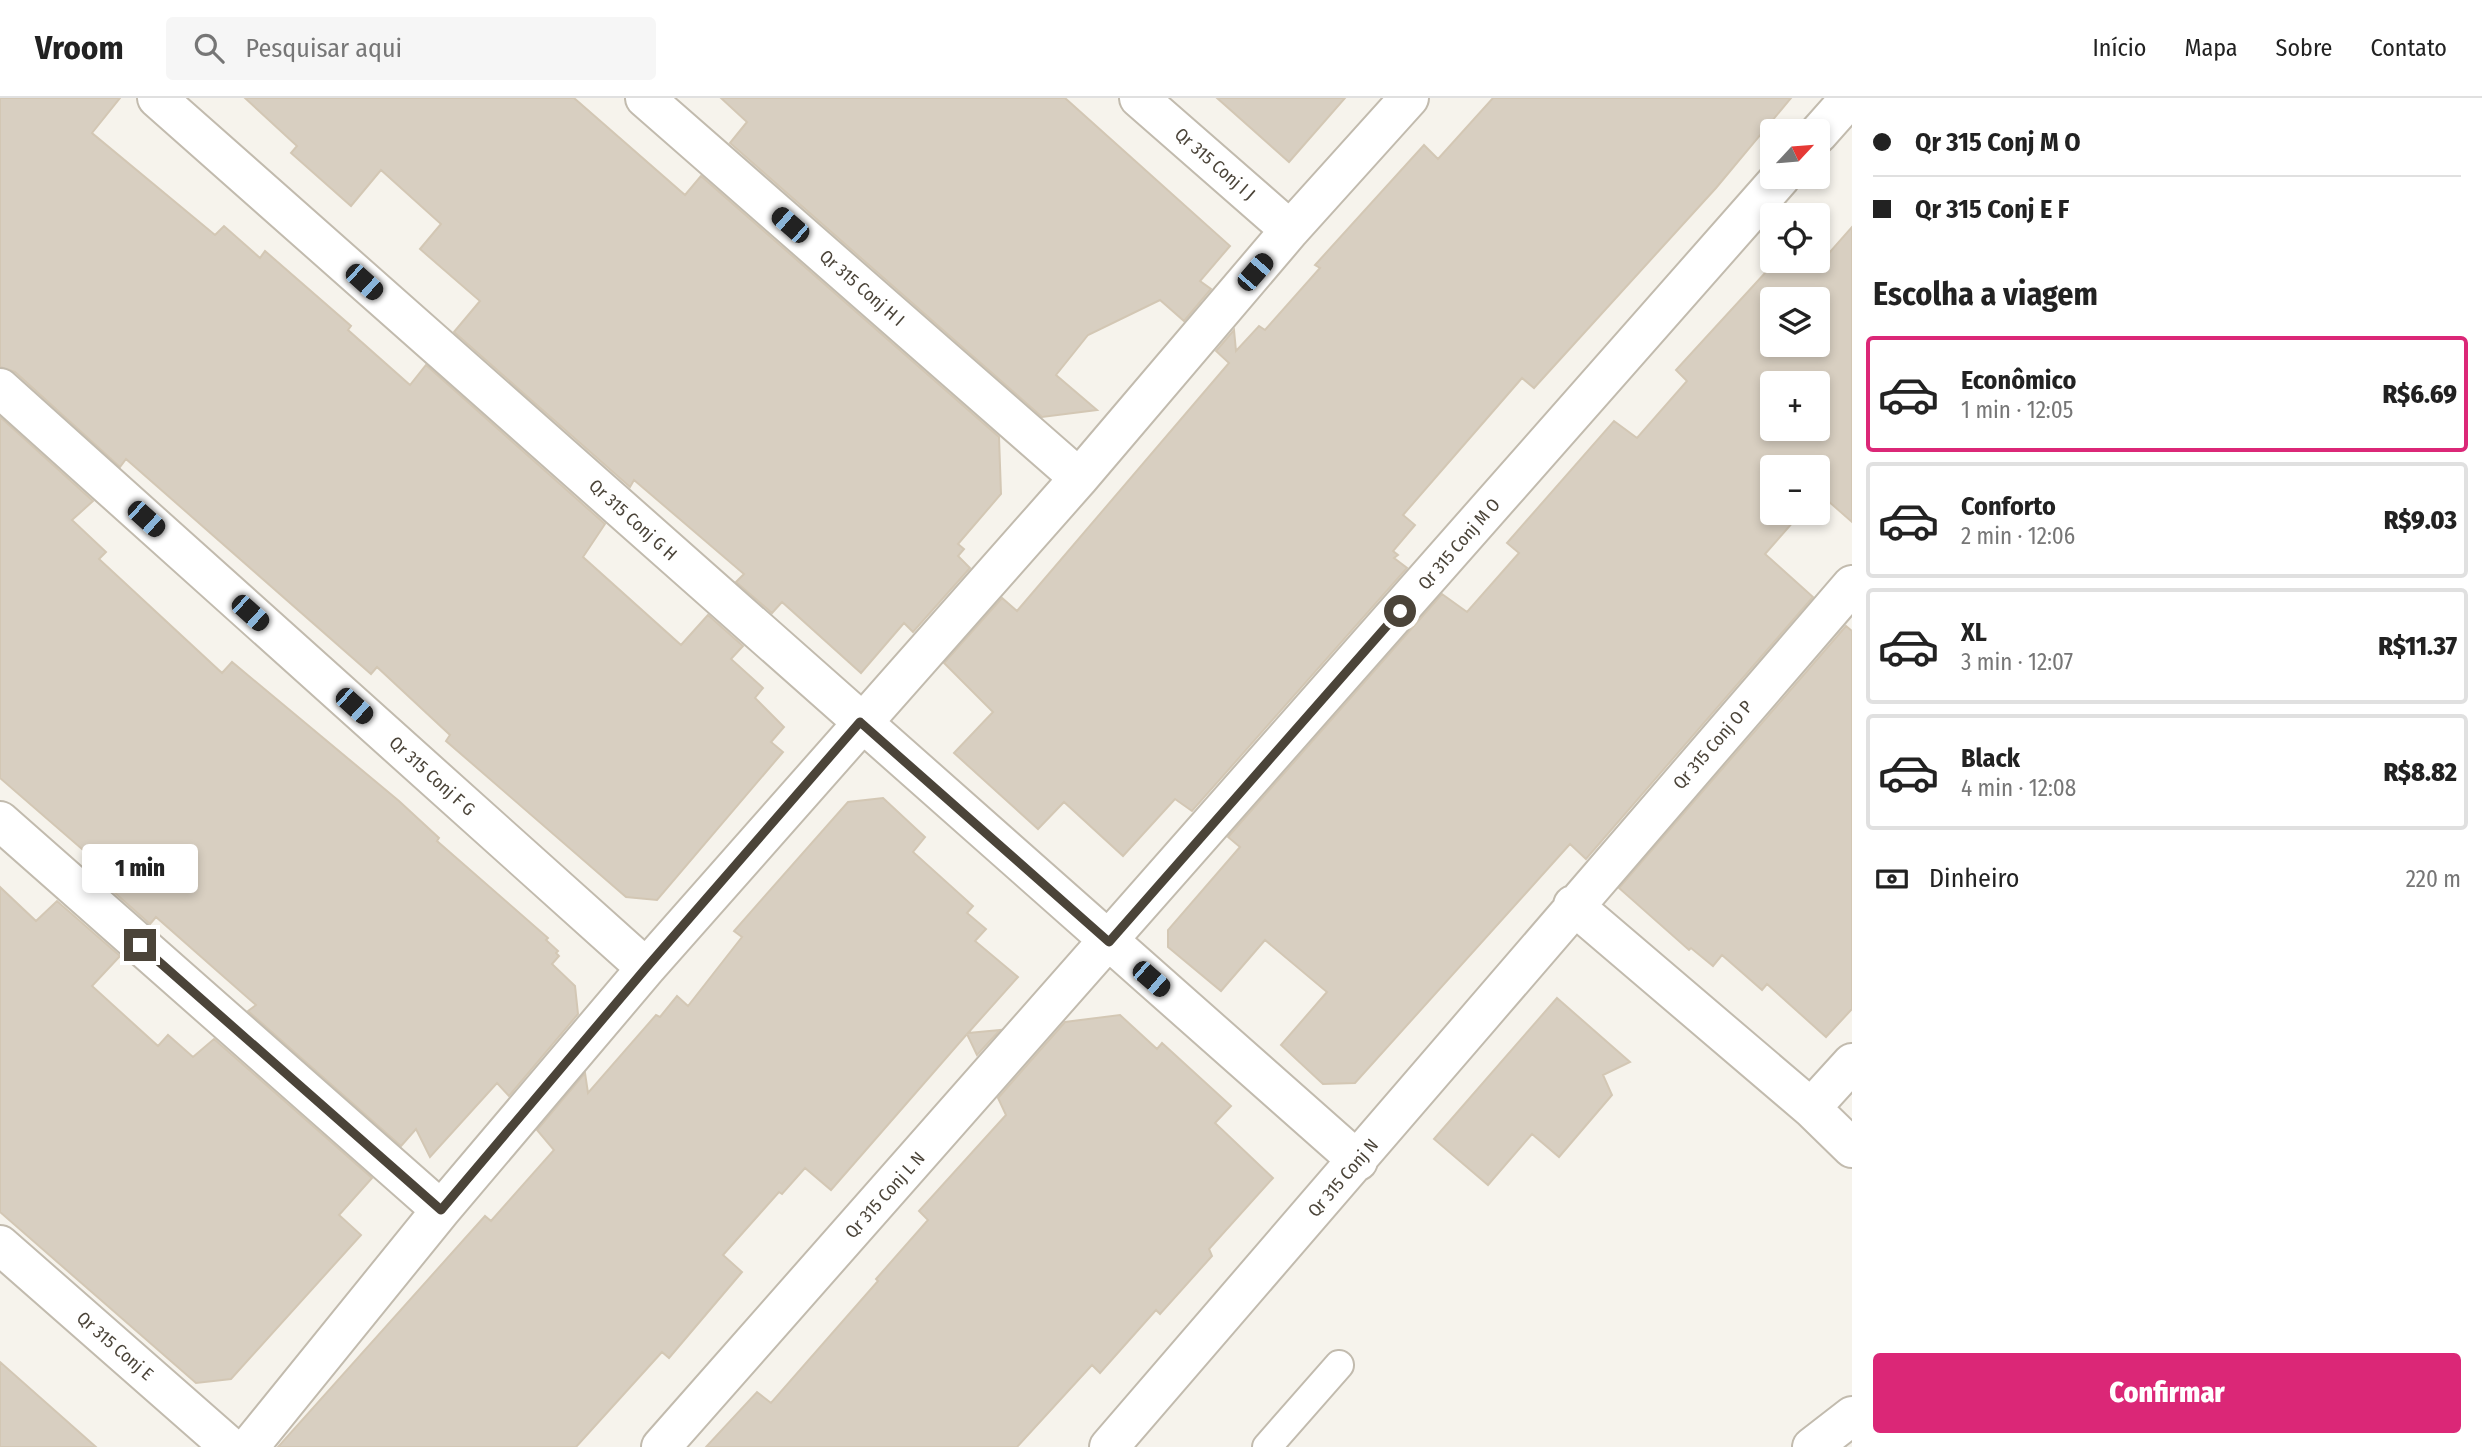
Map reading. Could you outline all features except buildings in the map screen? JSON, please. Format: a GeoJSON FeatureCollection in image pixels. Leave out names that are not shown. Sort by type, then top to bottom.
{"type":"FeatureCollection","features":[{"type":"Feature","properties":{"kind":"street","name":"Qr 315 Conj G H"},"geometry":{"type":"LineString","coordinates":[[157,98],[1358,1161]]}},
{"type":"Feature","properties":{"kind":"street","name":"Qr 315 Conj H I"},"geometry":{"type":"LineString","coordinates":[[645,98],[1079,478]]}},
{"type":"Feature","properties":{"kind":"street","name":"Qr 315 Conj I J"},"geometry":{"type":"LineString","coordinates":[[1139,98],[1290,230]]}},
{"type":"Feature","properties":{"kind":"street"},"geometry":{"type":"LineString","coordinates":[[248,1447],[441,1210],[646,968],[860,722],[1079,478],[1290,230],[1409,98]]}},
{"type":"Feature","properties":{"kind":"street"},"geometry":{"type":"LineString","coordinates":[[1830,120],[1850,98]]}},
{"type":"Feature","properties":{"kind":"street","name":"Qr 315 Conj M O"},"geometry":{"type":"LineString","coordinates":[[1109,942],[1770,189]]}},
{"type":"Feature","properties":{"kind":"street","name":"Qr 315 Conj F G"},"geometry":{"type":"LineString","coordinates":[[0,388],[646,968]]}},
{"type":"Feature","properties":{"kind":"street","name":"Qr 315 Conj O P"},"geometry":{"type":"LineString","coordinates":[[1573,905],[1852,585]]}},
{"type":"Feature","properties":{"kind":"street"},"geometry":{"type":"LineString","coordinates":[[0,821],[441,1210]]}},
{"type":"Feature","properties":{"kind":"street"},"geometry":{"type":"LineString","coordinates":[[1573,905],[1811,1108],[1852,1148]]}},
{"type":"Feature","properties":{"kind":"street","name":"Qr 315 Conj N"},"geometry":{"type":"LineString","coordinates":[[1109,1447],[1358,1161],[1573,905]]}},
{"type":"Feature","properties":{"kind":"street","name":"Qr 315 Conj L N"},"geometry":{"type":"LineString","coordinates":[[662,1447],[1109,942]]}},
{"type":"Feature","properties":{"kind":"street"},"geometry":{"type":"LineString","coordinates":[[1811,1108],[1852,1063]]}},
{"type":"Feature","properties":{"kind":"street","name":"Qr 315 Conj E"},"geometry":{"type":"LineString","coordinates":[[0,1245],[230,1447]]}},
{"type":"Feature","properties":{"kind":"street"},"geometry":{"type":"LineString","coordinates":[[1812,1447],[1852,1416]]}},
{"type":"Feature","properties":{"kind":"lane"},"geometry":{"type":"LineString","coordinates":[[1267,1447],[1339,1365]]}},
{"type":"Feature","properties":{"kind":"route"},"geometry":{"type":"LineString","coordinates":[[140,945],[441,1210],[646,968],[860,722],[1109,942],[1400,611]]}}]}
